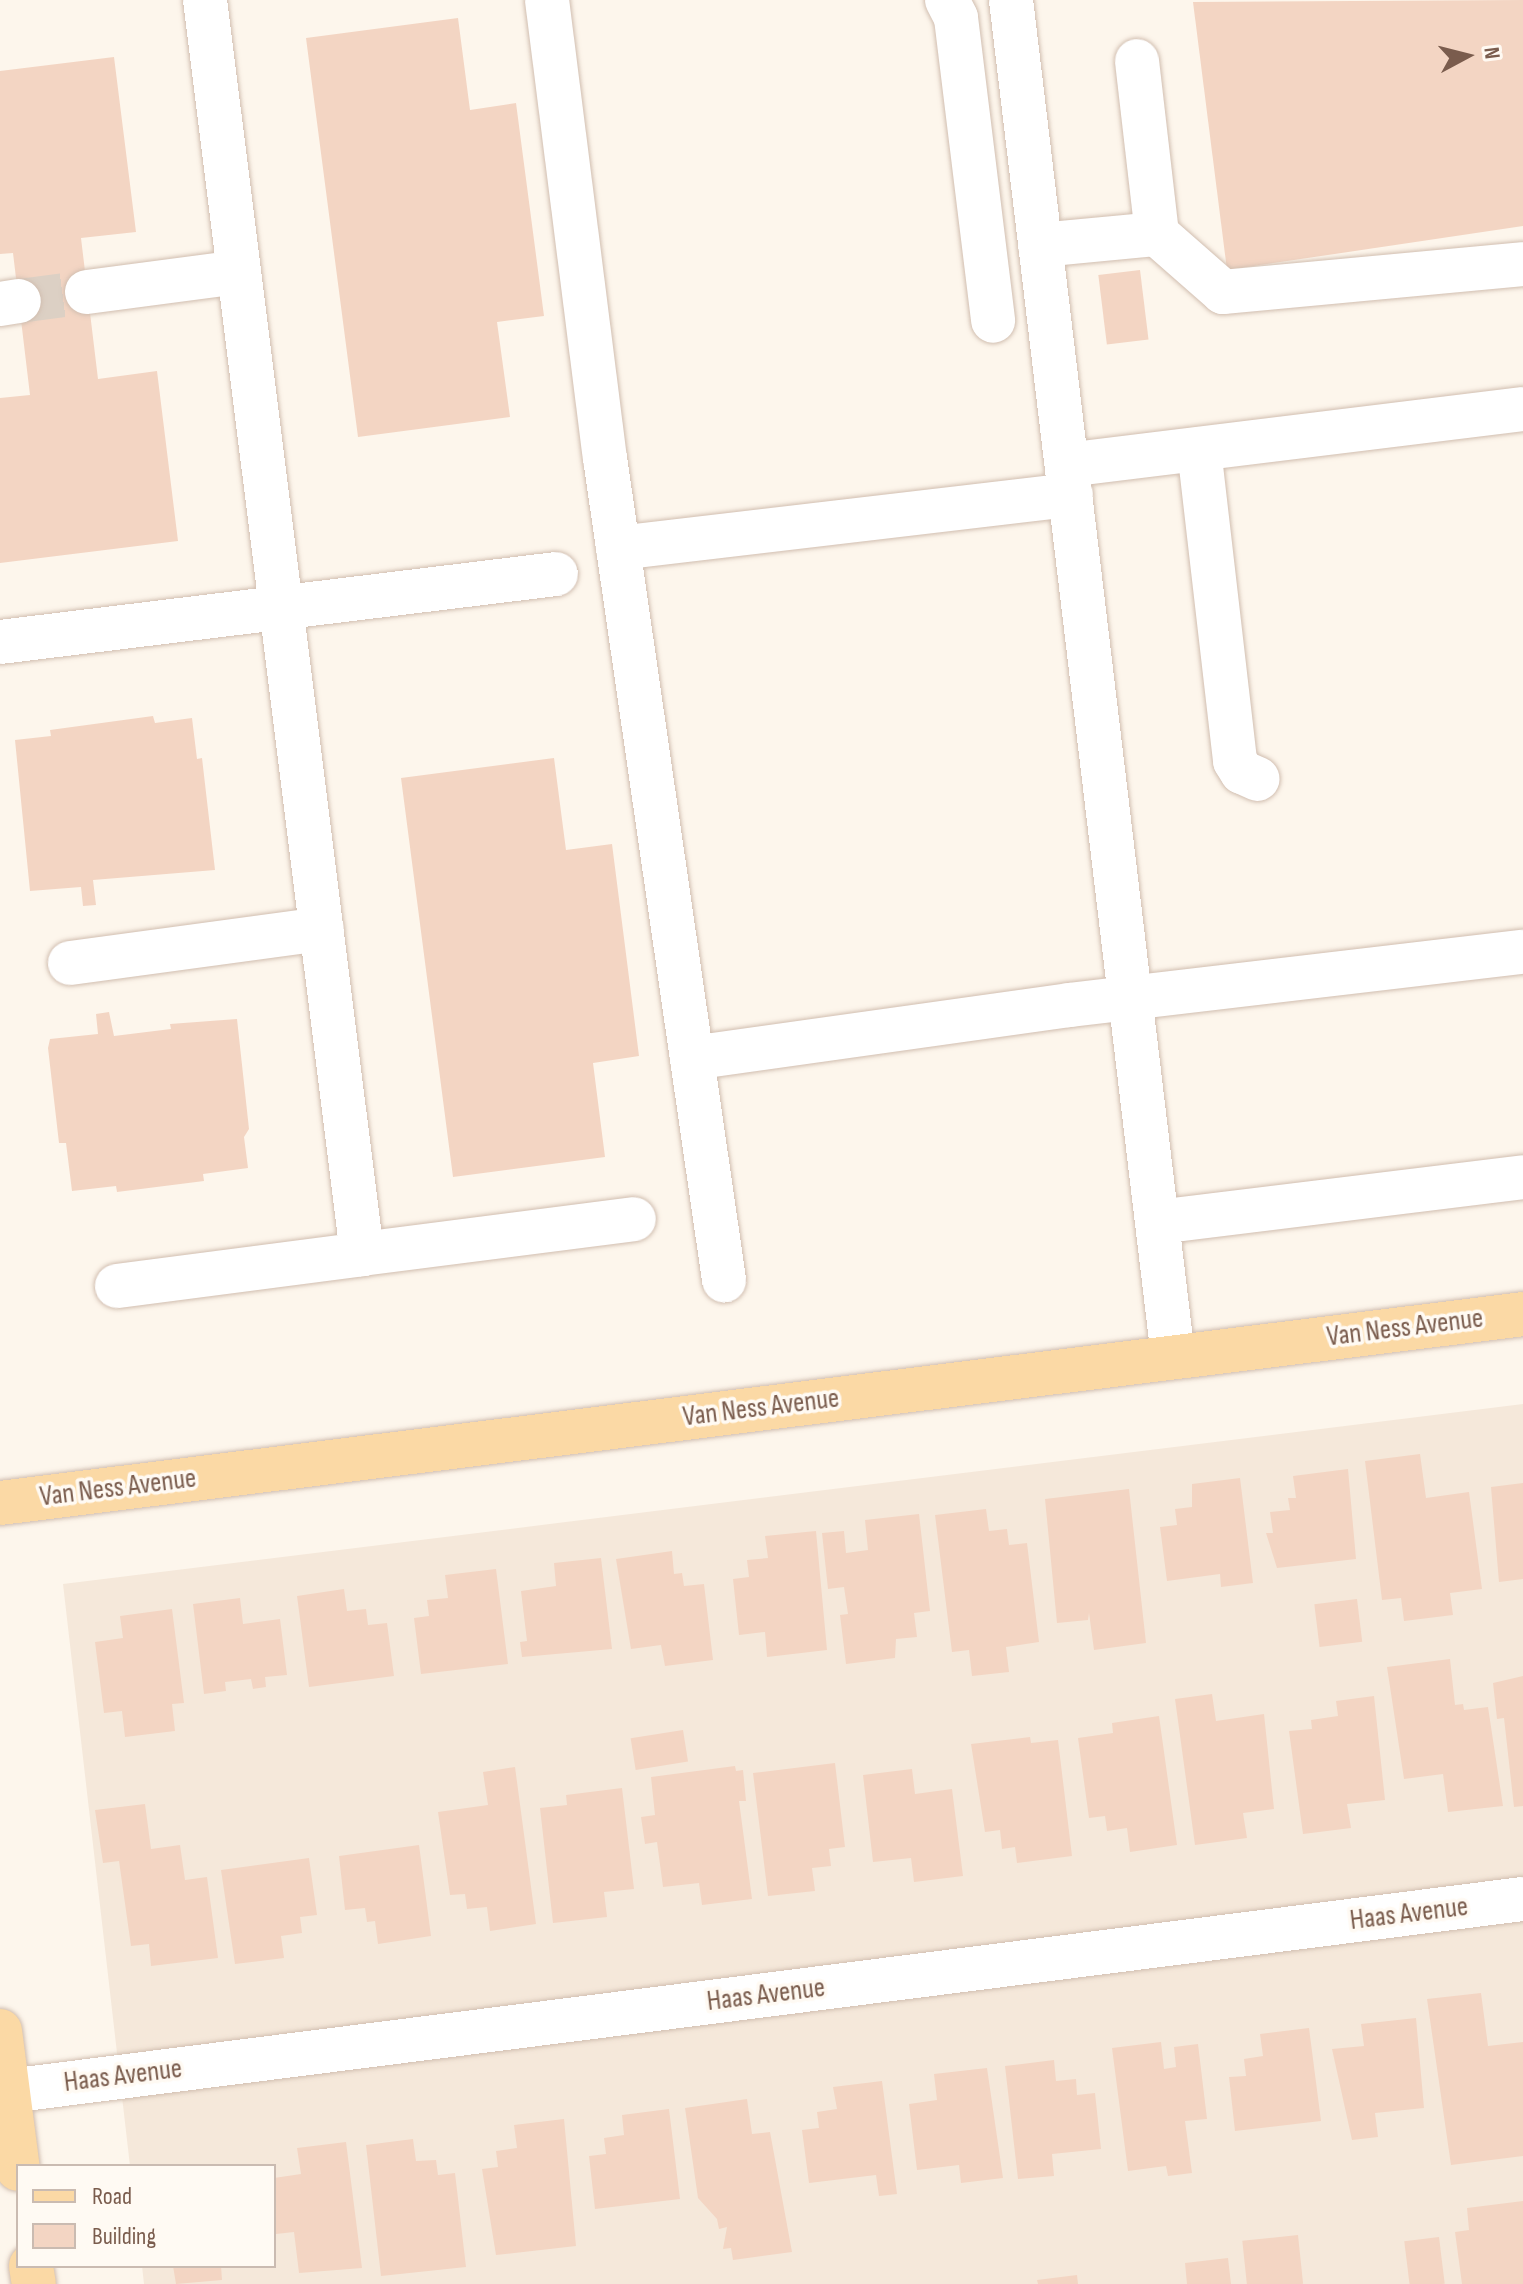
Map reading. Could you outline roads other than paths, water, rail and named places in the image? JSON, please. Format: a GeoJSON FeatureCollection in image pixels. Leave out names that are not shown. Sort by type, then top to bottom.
{"type":"FeatureCollection","features":[{"type":"Feature","properties":{"kind":"main road","name":"Van Ness Avenue"},"geometry":{"type":"LineString","coordinates":[[0,1503],[1523,1314]]}},
{"type":"Feature","properties":{"kind":"main road"},"geometry":{"type":"LineString","coordinates":[[0,2031],[9,2091],[11,2150]]}},
{"type":"Feature","properties":{"kind":"street"},"geometry":{"type":"LineString","coordinates":[[205,0],[362,1254]]}},
{"type":"Feature","properties":{"kind":"street"},"geometry":{"type":"LineString","coordinates":[[547,0],[618,548],[724,1280]]}},
{"type":"Feature","properties":{"kind":"street"},"geometry":{"type":"LineString","coordinates":[[947,0],[956,18],[993,321]]}},
{"type":"Feature","properties":{"kind":"street"},"geometry":{"type":"LineString","coordinates":[[1011,0],[1134,998],[1173,1357]]}},
{"type":"Feature","properties":{"kind":"street"},"geometry":{"type":"LineString","coordinates":[[1137,61],[1157,234],[1223,292],[1523,264]]}},
{"type":"Feature","properties":{"kind":"street"},"geometry":{"type":"LineString","coordinates":[[1040,245],[1157,234]]}},
{"type":"Feature","properties":{"kind":"street"},"geometry":{"type":"LineString","coordinates":[[87,292],[239,272]]}},
{"type":"Feature","properties":{"kind":"street"},"geometry":{"type":"LineString","coordinates":[[618,548],[1069,480],[1199,449],[1523,409]]}},
{"type":"Feature","properties":{"kind":"street"},"geometry":{"type":"LineString","coordinates":[[1199,449],[1235,761],[1242,772],[1258,779]]}},
{"type":"Feature","properties":{"kind":"street"},"geometry":{"type":"LineString","coordinates":[[0,642],[556,574]]}},
{"type":"Feature","properties":{"kind":"street"},"geometry":{"type":"LineString","coordinates":[[70,963],[322,929]]}},
{"type":"Feature","properties":{"kind":"street"},"geometry":{"type":"LineString","coordinates":[[692,1058],[1134,998],[1523,952]]}},
{"type":"Feature","properties":{"kind":"street"},"geometry":{"type":"LineString","coordinates":[[1158,1222],[1523,1177]]}},
{"type":"Feature","properties":{"kind":"street"},"geometry":{"type":"LineString","coordinates":[[117,1286],[634,1219]]}},
{"type":"Feature","properties":{"kind":"street","name":"Haas Avenue"},"geometry":{"type":"LineString","coordinates":[[9,2091],[1523,1899]]}},
{"type":"Feature","properties":{"kind":"tunnel"},"geometry":{"type":"LineString","coordinates":[[19,301],[87,292]]}}]}
